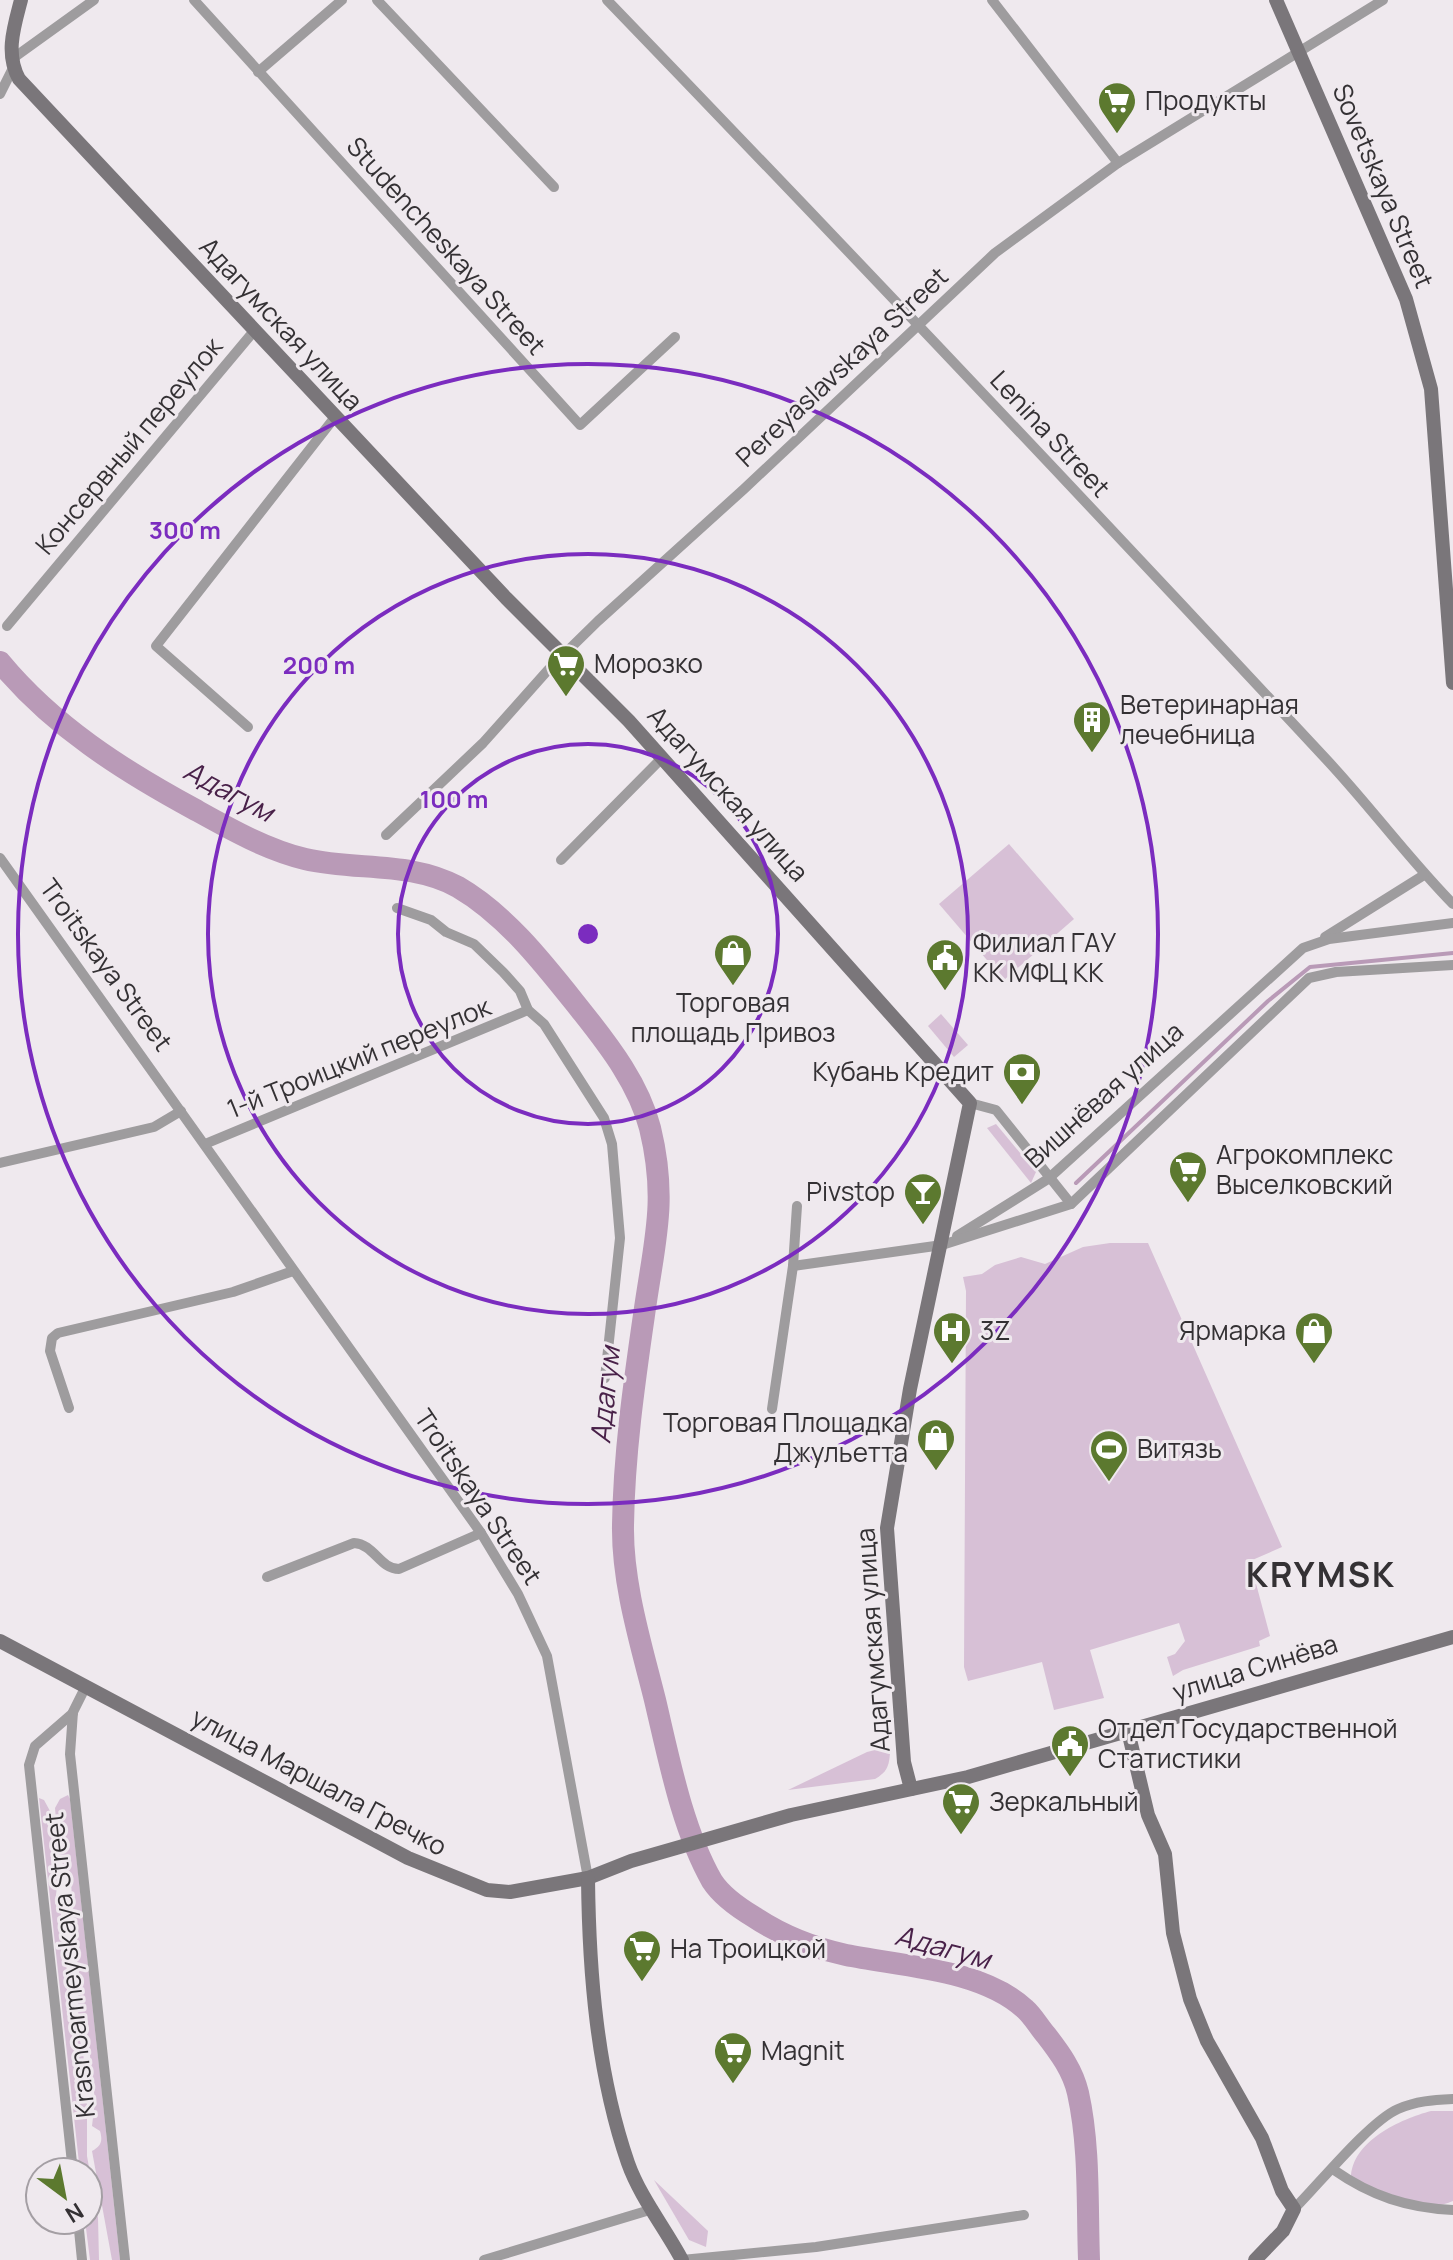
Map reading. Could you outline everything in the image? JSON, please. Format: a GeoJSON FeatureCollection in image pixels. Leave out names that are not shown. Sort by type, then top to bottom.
{"type":"FeatureCollection","features":[{"type":"Feature","properties":{"kind":"main road"},"geometry":{"type":"LineString","coordinates":[[13,64],[11,37],[21,0]]}},
{"type":"Feature","properties":{"kind":"main road","name":"Sovetskaya Street"},"geometry":{"type":"LineString","coordinates":[[1276,0],[1406,299],[1431,389],[1453,683]]}},
{"type":"Feature","properties":{"kind":"main road","name":"Адагумская улица"},"geometry":{"type":"LineString","coordinates":[[13,64],[19,79],[661,759],[856,971],[970,1103],[902,1433],[887,1528],[904,1762],[911,1789]]}},
{"type":"Feature","properties":{"kind":"main road","name":"улица Синёва"},"geometry":{"type":"LineString","coordinates":[[631,1861],[791,1815],[968,1777],[1453,1637]]}},
{"type":"Feature","properties":{"kind":"main road","name":"улица Маршала Гречко"},"geometry":{"type":"LineString","coordinates":[[0,1641],[408,1858],[470,1886],[510,1892],[588,1878],[631,1861]]}},
{"type":"Feature","properties":{"kind":"main road"},"geometry":{"type":"LineString","coordinates":[[1128,1731],[1148,1815],[1165,1854],[1173,1933],[1190,1999],[1207,2041],[1262,2138],[1282,2191],[1294,2209],[1283,2231],[1255,2260]]}},
{"type":"Feature","properties":{"kind":"main road","name":"Troitskaya Street"},"geometry":{"type":"LineString","coordinates":[[588,1878],[588,1952],[606,2074],[628,2163],[682,2260]]}},
{"type":"Feature","properties":{"kind":"street"},"geometry":{"type":"LineString","coordinates":[[0,94],[13,64],[94,0]]}},
{"type":"Feature","properties":{"kind":"street","name":"Studencheskaya Street"},"geometry":{"type":"LineString","coordinates":[[194,0],[580,425],[675,337]]}},
{"type":"Feature","properties":{"kind":"street"},"geometry":{"type":"LineString","coordinates":[[258,72],[342,0]]}},
{"type":"Feature","properties":{"kind":"street"},"geometry":{"type":"LineString","coordinates":[[377,0],[554,187]]}},
{"type":"Feature","properties":{"kind":"street","name":"Lenina Street"},"geometry":{"type":"LineString","coordinates":[[607,0],[920,325],[1329,762],[1424,875],[1453,904]]}},
{"type":"Feature","properties":{"kind":"street"},"geometry":{"type":"LineString","coordinates":[[992,0],[1118,163]]}},
{"type":"Feature","properties":{"kind":"street","name":"Pereyaslavskaya Street"},"geometry":{"type":"LineString","coordinates":[[386,835],[483,743],[565,655],[995,253],[1118,163],[1383,0]]}},
{"type":"Feature","properties":{"kind":"street","name":"Консервный переулок"},"geometry":{"type":"LineString","coordinates":[[7,626],[254,331]]}},
{"type":"Feature","properties":{"kind":"street"},"geometry":{"type":"LineString","coordinates":[[248,727],[156,646],[335,417]]}},
{"type":"Feature","properties":{"kind":"street"},"geometry":{"type":"LineString","coordinates":[[561,860],[661,759]]}},
{"type":"Feature","properties":{"kind":"street","name":"Troitskaya Street"},"geometry":{"type":"LineString","coordinates":[[0,858],[481,1533],[518,1594],[547,1656],[588,1878]]}},
{"type":"Feature","properties":{"kind":"street"},"geometry":{"type":"LineString","coordinates":[[1316,942],[1424,875]]}},
{"type":"Feature","properties":{"kind":"street","name":"1-й Троицкий переулок"},"geometry":{"type":"LineString","coordinates":[[397,908],[431,920],[446,932],[474,944],[520,991],[528,1010],[544,1024],[597,1105],[609,1130],[620,1238],[605,1378]]}},
{"type":"Feature","properties":{"kind":"street","name":"Вишнёвая улица"},"geometry":{"type":"LineString","coordinates":[[942,1245],[1048,1179],[1289,957],[1316,942],[1453,923]]}},
{"type":"Feature","properties":{"kind":"street","name":"Вишнёвая улица"},"geometry":{"type":"LineString","coordinates":[[942,1245],[1071,1204],[1309,978],[1336,972],[1453,965]]}},
{"type":"Feature","properties":{"kind":"street","name":"1-й Троицкий переулок"},"geometry":{"type":"LineString","coordinates":[[205,1144],[467,1038],[528,1010]]}},
{"type":"Feature","properties":{"kind":"street"},"geometry":{"type":"LineString","coordinates":[[970,1103],[996,1110],[1071,1204]]}},
{"type":"Feature","properties":{"kind":"street"},"geometry":{"type":"LineString","coordinates":[[0,1163],[154,1127],[181,1111]]}},
{"type":"Feature","properties":{"kind":"street"},"geometry":{"type":"LineString","coordinates":[[772,1409],[793,1266],[797,1206]]}},
{"type":"Feature","properties":{"kind":"street"},"geometry":{"type":"LineString","coordinates":[[793,1266],[942,1245]]}},
{"type":"Feature","properties":{"kind":"street"},"geometry":{"type":"LineString","coordinates":[[69,1408],[50,1351],[52,1338],[58,1333],[233,1292],[293,1271]]}},
{"type":"Feature","properties":{"kind":"street"},"geometry":{"type":"LineString","coordinates":[[267,1577],[354,1543],[364,1544],[388,1567],[399,1569],[481,1533]]}},
{"type":"Feature","properties":{"kind":"street","name":"Krasnoarmeyskaya Street"},"geometry":{"type":"LineString","coordinates":[[71,2156],[29,1765],[35,1746],[73,1712],[86,1686]]}},
{"type":"Feature","properties":{"kind":"street","name":"Krasnoarmeyskaya Street"},"geometry":{"type":"LineString","coordinates":[[73,1712],[70,1754],[73,1788],[125,2260]]}},
{"type":"Feature","properties":{"kind":"street"},"geometry":{"type":"LineString","coordinates":[[1294,2209],[1373,2126],[1395,2110],[1422,2101],[1453,2099]]}},
{"type":"Feature","properties":{"kind":"street"},"geometry":{"type":"LineString","coordinates":[[1334,2170],[1354,2184],[1416,2208],[1453,2210]]}},
{"type":"Feature","properties":{"kind":"street"},"geometry":{"type":"LineString","coordinates":[[484,2260],[653,2209]]}},
{"type":"Feature","properties":{"kind":"street"},"geometry":{"type":"LineString","coordinates":[[682,2260],[816,2247],[1024,2215]]}},
{"type":"Feature","properties":{"kind":"street"},"geometry":{"type":"LineString","coordinates":[[80,2236],[82,2260]]}},
{"type":"Feature","properties":{"kind":"shaded area"},"geometry":{"type":"Polygon","coordinates":[[[1009,844],[1074,919],[1004,980],[939,904],[1009,844]]]}},
{"type":"Feature","properties":{"kind":"shaded area"},"geometry":{"type":"Polygon","coordinates":[[[941,1014],[968,1045],[954,1057],[928,1026],[941,1014]]]}},
{"type":"Feature","properties":{"kind":"shaded area"},"geometry":{"type":"Polygon","coordinates":[[[996,1124],[1036,1172],[1031,1183],[987,1128],[996,1124]]]}},
{"type":"Feature","properties":{"kind":"shaded area","name":"Витязь"},"geometry":{"type":"Polygon","coordinates":[[[1148,1243],[1282,1547],[1250,1561],[1270,1636],[1259,1641],[1260,1646],[1183,1670],[1173,1676],[1167,1657],[1175,1654],[1185,1641],[1179,1623],[1090,1650],[1104,1698],[1054,1710],[1042,1662],[968,1681],[964,1667],[966,1291],[963,1277],[982,1274],[995,1265],[1021,1257],[1045,1264],[1083,1247],[1148,1243]]]}},
{"type":"Feature","properties":{"kind":"shaded area"},"geometry":{"type":"Polygon","coordinates":[[[883,1748],[890,1753],[889,1762],[885,1771],[875,1779],[788,1790],[867,1752],[883,1748]]]}},
{"type":"Feature","properties":{"kind":"shaded area"},"geometry":{"type":"Polygon","coordinates":[[[68,1795],[70,1799],[120,2260],[112,2260],[104,2216],[104,2156],[93,2156],[92,2151],[101,2138],[100,2131],[92,2126],[95,2101],[90,2056],[78,2012],[79,1966],[71,1949],[74,1923],[71,1883],[59,1855],[55,1808],[60,1799],[68,1795]]]}},
{"type":"Feature","properties":{"kind":"shaded area"},"geometry":{"type":"Polygon","coordinates":[[[39,1798],[44,1800],[50,1811],[53,1859],[59,1870],[55,1903],[66,1924],[67,1993],[83,2052],[84,2062],[74,2081],[87,2104],[87,2156],[78,2156],[39,1798]]]}},
{"type":"Feature","properties":{"kind":"shaded area"},"geometry":{"type":"Polygon","coordinates":[[[1431,2111],[1453,2111],[1453,2201],[1441,2205],[1415,2204],[1351,2179],[1353,2165],[1368,2143],[1393,2126],[1431,2111]]]}},
{"type":"Feature","properties":{"kind":"shaded area"},"geometry":{"type":"Polygon","coordinates":[[[654,2180],[708,2231],[706,2247],[689,2240],[654,2180]]]}},
{"type":"Feature","properties":{"kind":"shaded area"},"geometry":{"type":"Polygon","coordinates":[[[87,2236],[98,2236],[99,2260],[90,2260],[87,2236]]]}},
{"type":"Feature","properties":{"kind":"waterway","name":"Адагум"},"geometry":{"type":"LineString","coordinates":[[0,662],[43,706],[90,745],[167,794],[248,838],[305,859],[421,873],[458,887],[494,913],[526,944],[613,1053],[645,1112],[655,1154],[659,1200],[627,1446],[623,1525],[626,1569],[633,1613],[671,1769],[692,1839],[720,1891],[742,1910],[775,1930],[834,1952],[964,1977],[987,1985],[1028,2012],[1065,2062],[1078,2093],[1086,2155],[1089,2260]]}},
{"type":"Feature","properties":{"kind":"waterway"},"geometry":{"type":"LineString","coordinates":[[1076,1183],[1268,1001],[1310,967],[1453,953]]}},
{"type":"Feature","properties":{"kind":"place","name":"Продукты"},"geometry":{"type":"Point","coordinates":[1117,135]}},
{"type":"Feature","properties":{"kind":"place","name":"Морозко"},"geometry":{"type":"Point","coordinates":[566,698]}},
{"type":"Feature","properties":{"kind":"place","name":"Ветеринарная лечебница"},"geometry":{"type":"Point","coordinates":[1092,754]}},
{"type":"Feature","properties":{"kind":"place","name":"Торговая площадь Привоз"},"geometry":{"type":"Point","coordinates":[733,987]}},
{"type":"Feature","properties":{"kind":"place","name":"Филиал ГАУ КК МФЦ КК"},"geometry":{"type":"Point","coordinates":[945,992]}},
{"type":"Feature","properties":{"kind":"place","name":"Кубань Кредит"},"geometry":{"type":"Point","coordinates":[1022,1106]}},
{"type":"Feature","properties":{"kind":"place","name":"Агрокомплекс Выселковский"},"geometry":{"type":"Point","coordinates":[1188,1204]}},
{"type":"Feature","properties":{"kind":"place","name":"Pivstop"},"geometry":{"type":"Point","coordinates":[923,1226]}},
{"type":"Feature","properties":{"kind":"place","name":"3Z"},"geometry":{"type":"Point","coordinates":[952,1365]}},
{"type":"Feature","properties":{"kind":"place","name":"Ярмарка"},"geometry":{"type":"Point","coordinates":[1314,1365]}},
{"type":"Feature","properties":{"kind":"place","name":"Торговая Площадка Джульетта"},"geometry":{"type":"Point","coordinates":[936,1472]}},
{"type":"Feature","properties":{"kind":"place","name":"Витязь"},"geometry":{"type":"Point","coordinates":[1109,1483]}},
{"type":"Feature","properties":{"kind":"place","name":"Отдел Государственной Статистики"},"geometry":{"type":"Point","coordinates":[1070,1778]}},
{"type":"Feature","properties":{"kind":"place","name":"Зеркальный"},"geometry":{"type":"Point","coordinates":[961,1836]}},
{"type":"Feature","properties":{"kind":"place","name":"На Троицкой"},"geometry":{"type":"Point","coordinates":[642,1983]}},
{"type":"Feature","properties":{"kind":"place","name":"Magnit"},"geometry":{"type":"Point","coordinates":[733,2085]}},
{"type":"Feature","properties":{"kind":"district","name":"KRYMSK"},"geometry":{"type":"Point","coordinates":[1321,1575]}}]}
